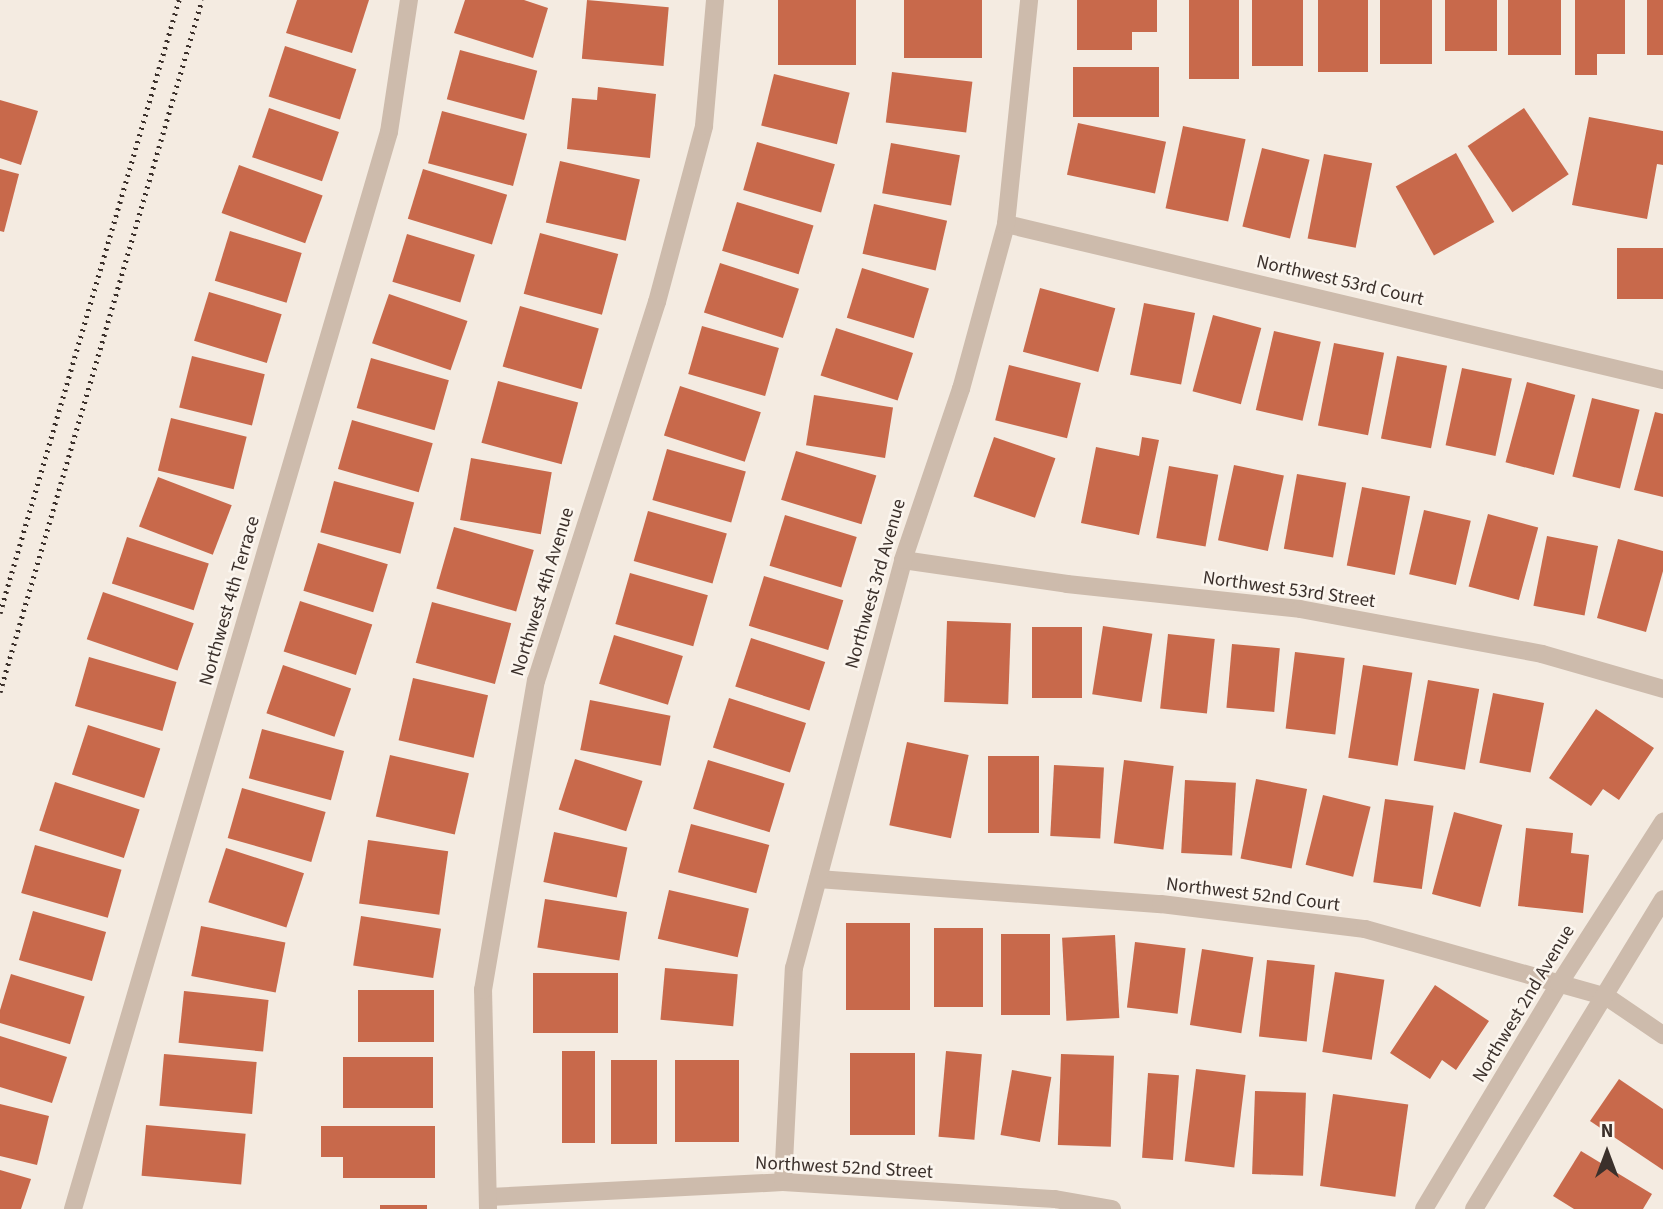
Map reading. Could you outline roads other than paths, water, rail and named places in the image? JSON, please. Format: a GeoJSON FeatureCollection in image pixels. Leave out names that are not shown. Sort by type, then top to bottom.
{"type":"FeatureCollection","features":[{"type":"Feature","properties":{"kind":"street","name":"Northwest 4th Terrace"},"geometry":{"type":"LineString","coordinates":[[73,1209],[390,132],[409,0]]}},
{"type":"Feature","properties":{"kind":"street","name":"Northwest 4th Avenue"},"geometry":{"type":"LineString","coordinates":[[489,1203],[482,990],[536,681],[657,302],[704,126],[715,0]]}},
{"type":"Feature","properties":{"kind":"street","name":"Northwest 3rd Avenue"},"geometry":{"type":"LineString","coordinates":[[783,1182],[794,968],[903,560],[961,389],[1006,224],[1029,0]]}},
{"type":"Feature","properties":{"kind":"street","name":"Northwest 53rd Court"},"geometry":{"type":"LineString","coordinates":[[1006,224],[1663,380]]}},
{"type":"Feature","properties":{"kind":"street","name":"Northwest 53rd Street"},"geometry":{"type":"LineString","coordinates":[[903,560],[1067,584],[1300,608],[1542,654],[1663,689]]}},
{"type":"Feature","properties":{"kind":"street","name":"Northwest 2nd Avenue"},"geometry":{"type":"LineString","coordinates":[[1424,1209],[1559,984],[1663,822]]}},
{"type":"Feature","properties":{"kind":"street","name":"Northwest 52nd Court"},"geometry":{"type":"LineString","coordinates":[[818,879],[1161,904],[1365,929],[1607,997],[1663,1035]]}},
{"type":"Feature","properties":{"kind":"street"},"geometry":{"type":"LineString","coordinates":[[1474,1209],[1607,997],[1663,899]]}},
{"type":"Feature","properties":{"kind":"street","name":"Northwest 52nd Street"},"geometry":{"type":"LineString","coordinates":[[489,1203],[783,1182],[1055,1199],[1112,1209]]}},
{"type":"Feature","properties":{"kind":"railway"},"geometry":{"type":"LineString","coordinates":[[0,613],[179,0]]}},
{"type":"Feature","properties":{"kind":"railway"},"geometry":{"type":"LineString","coordinates":[[0,692],[202,0]]}}]}
